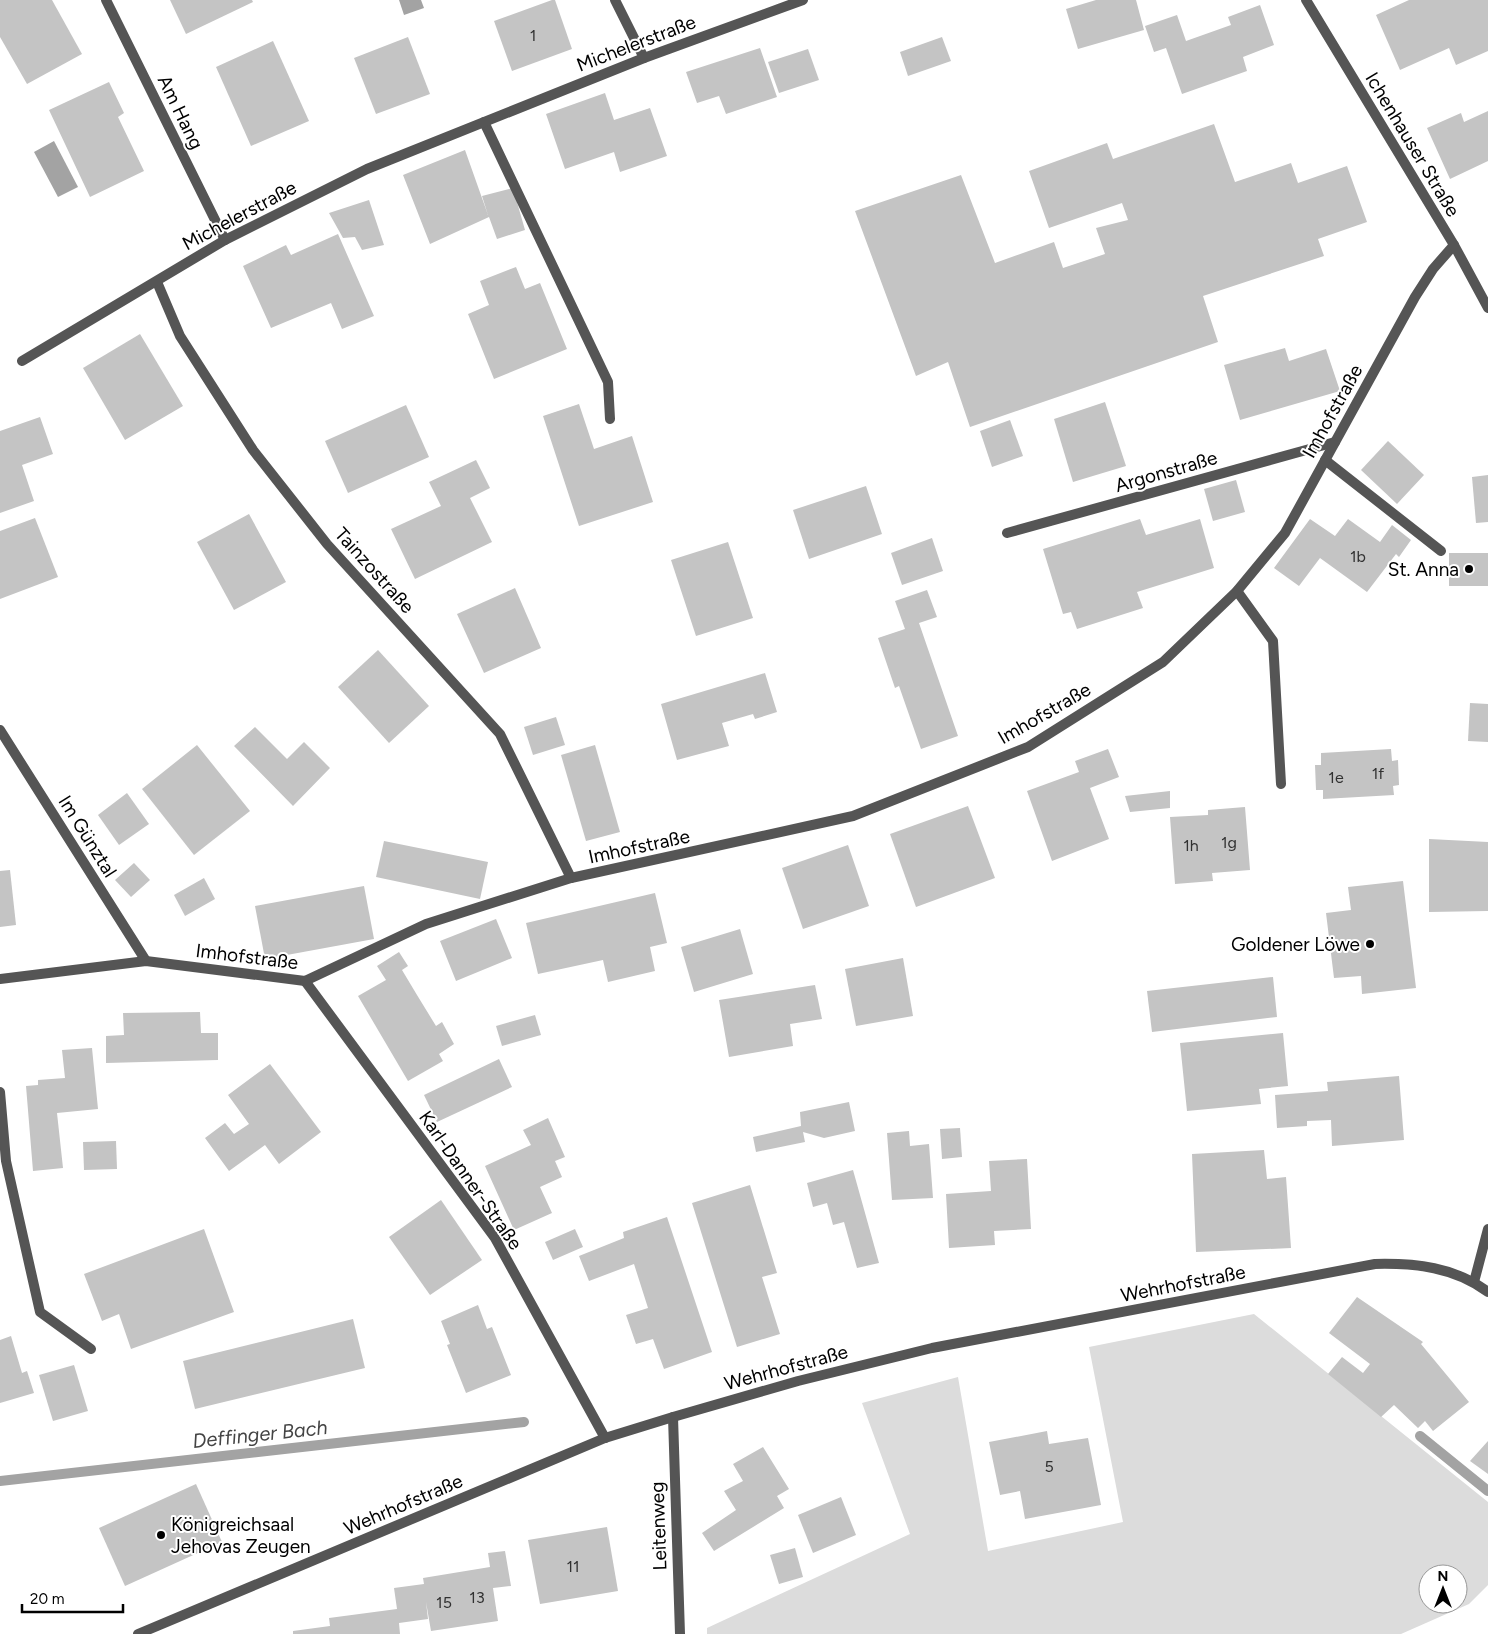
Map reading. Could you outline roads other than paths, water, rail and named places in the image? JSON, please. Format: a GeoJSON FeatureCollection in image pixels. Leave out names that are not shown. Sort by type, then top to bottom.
{"type":"FeatureCollection","features":[{"type":"Feature","properties":{"kind":"street","name":"Am Hang"},"geometry":{"type":"LineString","coordinates":[[106,0],[225,240]]}},
{"type":"Feature","properties":{"kind":"street"},"geometry":{"type":"LineString","coordinates":[[614,0],[644,58]]}},
{"type":"Feature","properties":{"kind":"street","name":"Michelerstraße"},"geometry":{"type":"LineString","coordinates":[[22,361],[225,240],[367,168],[644,58],[803,0]]}},
{"type":"Feature","properties":{"kind":"street","name":"Ichenhauser Straße"},"geometry":{"type":"LineString","coordinates":[[1306,0],[1454,245],[1488,308]]}},
{"type":"Feature","properties":{"kind":"street"},"geometry":{"type":"LineString","coordinates":[[484,122],[608,382],[610,419]]}},
{"type":"Feature","properties":{"kind":"street","name":"Imhofstraße"},"geometry":{"type":"LineString","coordinates":[[0,979],[146,961],[305,981],[426,924],[571,878],[853,816],[1028,747],[1163,662],[1237,591],[1285,533],[1415,297],[1433,269],[1454,245]]}},
{"type":"Feature","properties":{"kind":"street","name":"Tainzostraße"},"geometry":{"type":"LineString","coordinates":[[157,282],[180,336],[253,450],[327,544],[500,734],[571,878]]}},
{"type":"Feature","properties":{"kind":"street","name":"Argonstraße"},"geometry":{"type":"LineString","coordinates":[[1007,533],[1335,442]]}},
{"type":"Feature","properties":{"kind":"street"},"geometry":{"type":"LineString","coordinates":[[1325,460],[1441,551]]}},
{"type":"Feature","properties":{"kind":"street"},"geometry":{"type":"LineString","coordinates":[[1237,591],[1273,641],[1281,784]]}},
{"type":"Feature","properties":{"kind":"street","name":"Im Günztal"},"geometry":{"type":"LineString","coordinates":[[0,730],[146,961]]}},
{"type":"Feature","properties":{"kind":"street","name":"Karl-Danner-Straße"},"geometry":{"type":"LineString","coordinates":[[305,981],[495,1238],[605,1438]]}},
{"type":"Feature","properties":{"kind":"street"},"geometry":{"type":"LineString","coordinates":[[0,1092],[6,1161],[40,1312],[91,1350]]}},
{"type":"Feature","properties":{"kind":"street"},"geometry":{"type":"LineString","coordinates":[[1488,1229],[1474,1282],[1488,1292]]}},
{"type":"Feature","properties":{"kind":"street","name":"Wehrhofstraße"},"geometry":{"type":"LineString","coordinates":[[138,1634],[605,1438],[798,1381],[932,1348],[1375,1264],[1426,1265],[1474,1282]]}},
{"type":"Feature","properties":{"kind":"street","name":"Leitenweg"},"geometry":{"type":"LineString","coordinates":[[672,1417],[680,1634]]}},
{"type":"Feature","properties":{"kind":"waterway","name":"Deffinger Bach"},"geometry":{"type":"LineString","coordinates":[[0,1481],[524,1422]]}},
{"type":"Feature","properties":{"kind":"waterway","name":"Deffinger Bach"},"geometry":{"type":"LineString","coordinates":[[1420,1436],[1488,1491]]}},
{"type":"Feature","properties":{"kind":"place","name":"St. Anna"},"geometry":{"type":"Point","coordinates":[1469,569]}},
{"type":"Feature","properties":{"kind":"place","name":"Goldener Löwe"},"geometry":{"type":"Point","coordinates":[1370,944]}},
{"type":"Feature","properties":{"kind":"place","name":"Königreichsaal Jehovas Zeugen"},"geometry":{"type":"Point","coordinates":[161,1535]}}]}
